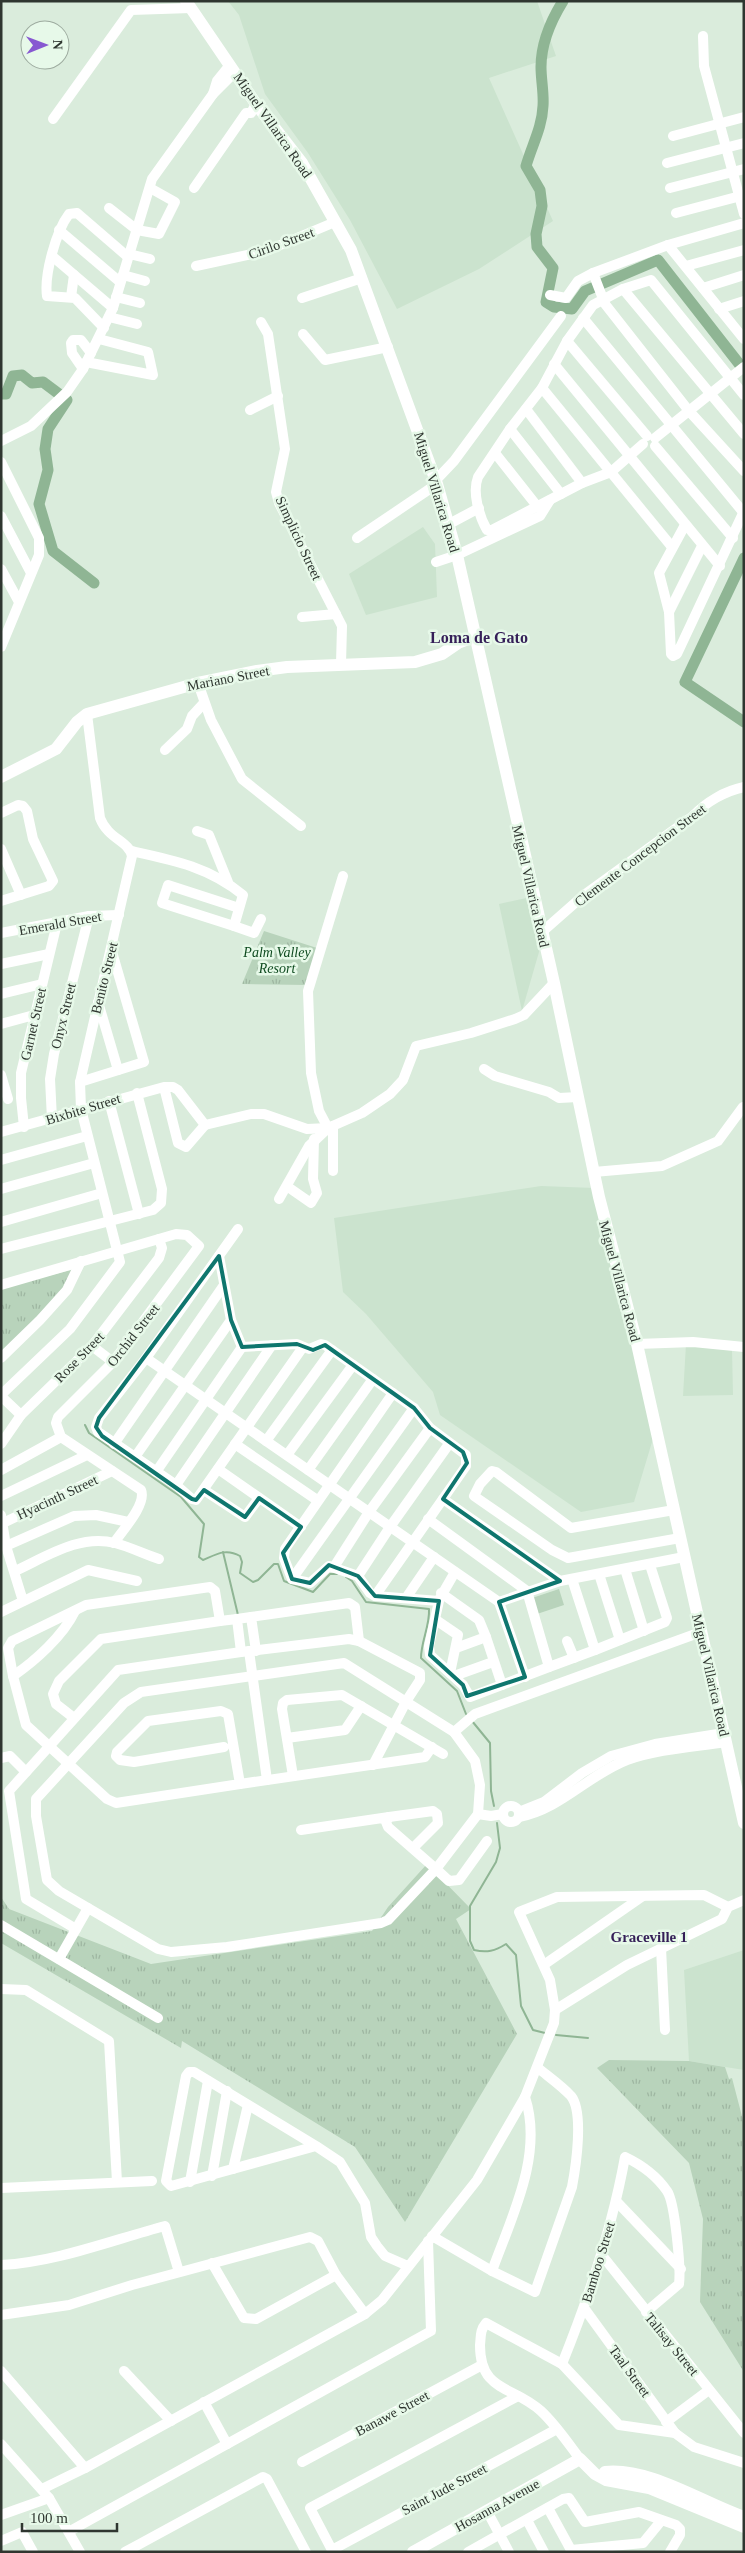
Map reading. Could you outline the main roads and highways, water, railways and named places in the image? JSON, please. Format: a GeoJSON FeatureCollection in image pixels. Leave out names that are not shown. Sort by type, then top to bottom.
{"type":"FeatureCollection","features":[{"type":"Feature","properties":{"kind":"main road","name":"Miguel Villarica Road"},"geometry":{"type":"LineString","coordinates":[[189,5],[256,104],[302,163],[351,250],[437,482],[457,555],[474,637],[554,983],[594,1172],[637,1344],[744,1823]]}},
{"type":"Feature","properties":{"kind":"main road","name":"Mariano Street"},"geometry":{"type":"LineString","coordinates":[[1,777],[56,749],[77,722],[87,714],[198,683],[287,667],[415,662],[442,654],[458,643],[474,637]]}},
{"type":"Feature","properties":{"kind":"main road","name":"Hosanna Avenue"},"geometry":{"type":"LineString","coordinates":[[413,2552],[580,2459],[595,2474],[606,2480],[649,2488],[696,2503]]}},
{"type":"Feature","properties":{"kind":"main road"},"geometry":{"type":"LineString","coordinates":[[696,2503],[744,2516]]}},
{"type":"Feature","properties":{"kind":"main road"},"geometry":{"type":"LineString","coordinates":[[696,2503],[744,2528]]}},
{"type":"Feature","properties":{"kind":"waterway"},"geometry":{"type":"LineString","coordinates":[[563,1],[550,25],[541,58],[542,114],[539,129],[526,166],[540,190],[542,206],[536,234],[537,247],[553,268],[546,302],[554,307],[572,309],[585,291],[658,260],[740,365]]}},
{"type":"Feature","properties":{"kind":"waterway"},"geometry":{"type":"LineString","coordinates":[[1,394],[6,394],[13,376],[22,375],[32,383],[43,382],[67,400],[48,429],[45,449],[48,470],[39,504],[53,551],[94,583]]}},
{"type":"Feature","properties":{"kind":"waterway"},"geometry":{"type":"LineString","coordinates":[[744,558],[685,682],[744,722]]}},
{"type":"Feature","properties":{"kind":"waterway"},"geometry":{"type":"LineString","coordinates":[[85,1425],[89,1433],[181,1497],[204,1524],[199,1557],[203,1560],[226,1552],[240,1556],[242,1562],[240,1573],[253,1582],[258,1580],[274,1564],[278,1564],[284,1581],[313,1592],[330,1574],[337,1574]]}},
{"type":"Feature","properties":{"kind":"waterway"},"geometry":{"type":"LineString","coordinates":[[223,1552],[238,1615]]}},
{"type":"Feature","properties":{"kind":"waterway"},"geometry":{"type":"LineString","coordinates":[[346,1577],[352,1581],[366,1602],[429,1609],[421,1658],[457,1691],[466,1714]]}},
{"type":"Feature","properties":{"kind":"waterway"},"geometry":{"type":"LineString","coordinates":[[472,1721],[490,1743],[491,1791],[494,1806]]}},
{"type":"Feature","properties":{"kind":"waterway"},"geometry":{"type":"LineString","coordinates":[[497,1823],[500,1848],[496,1862],[470,1906],[470,1941],[474,1950],[483,1951],[494,1950],[506,1944],[516,1955],[521,2006],[533,2030],[545,2033]]}},
{"type":"Feature","properties":{"kind":"waterway"},"geometry":{"type":"LineString","coordinates":[[556,2035],[588,2038]]}},
{"type":"Feature","properties":{"kind":"district","name":"Loma de Gato"},"geometry":{"type":"Point","coordinates":[479,637]}},
{"type":"Feature","properties":{"kind":"district","name":"Graceville 1"},"geometry":{"type":"Point","coordinates":[649,1937]}},
{"type":"Feature","properties":{"kind":"park label","name":"Palm Valley Resort"},"geometry":{"type":"Point","coordinates":[277,960]}}]}
